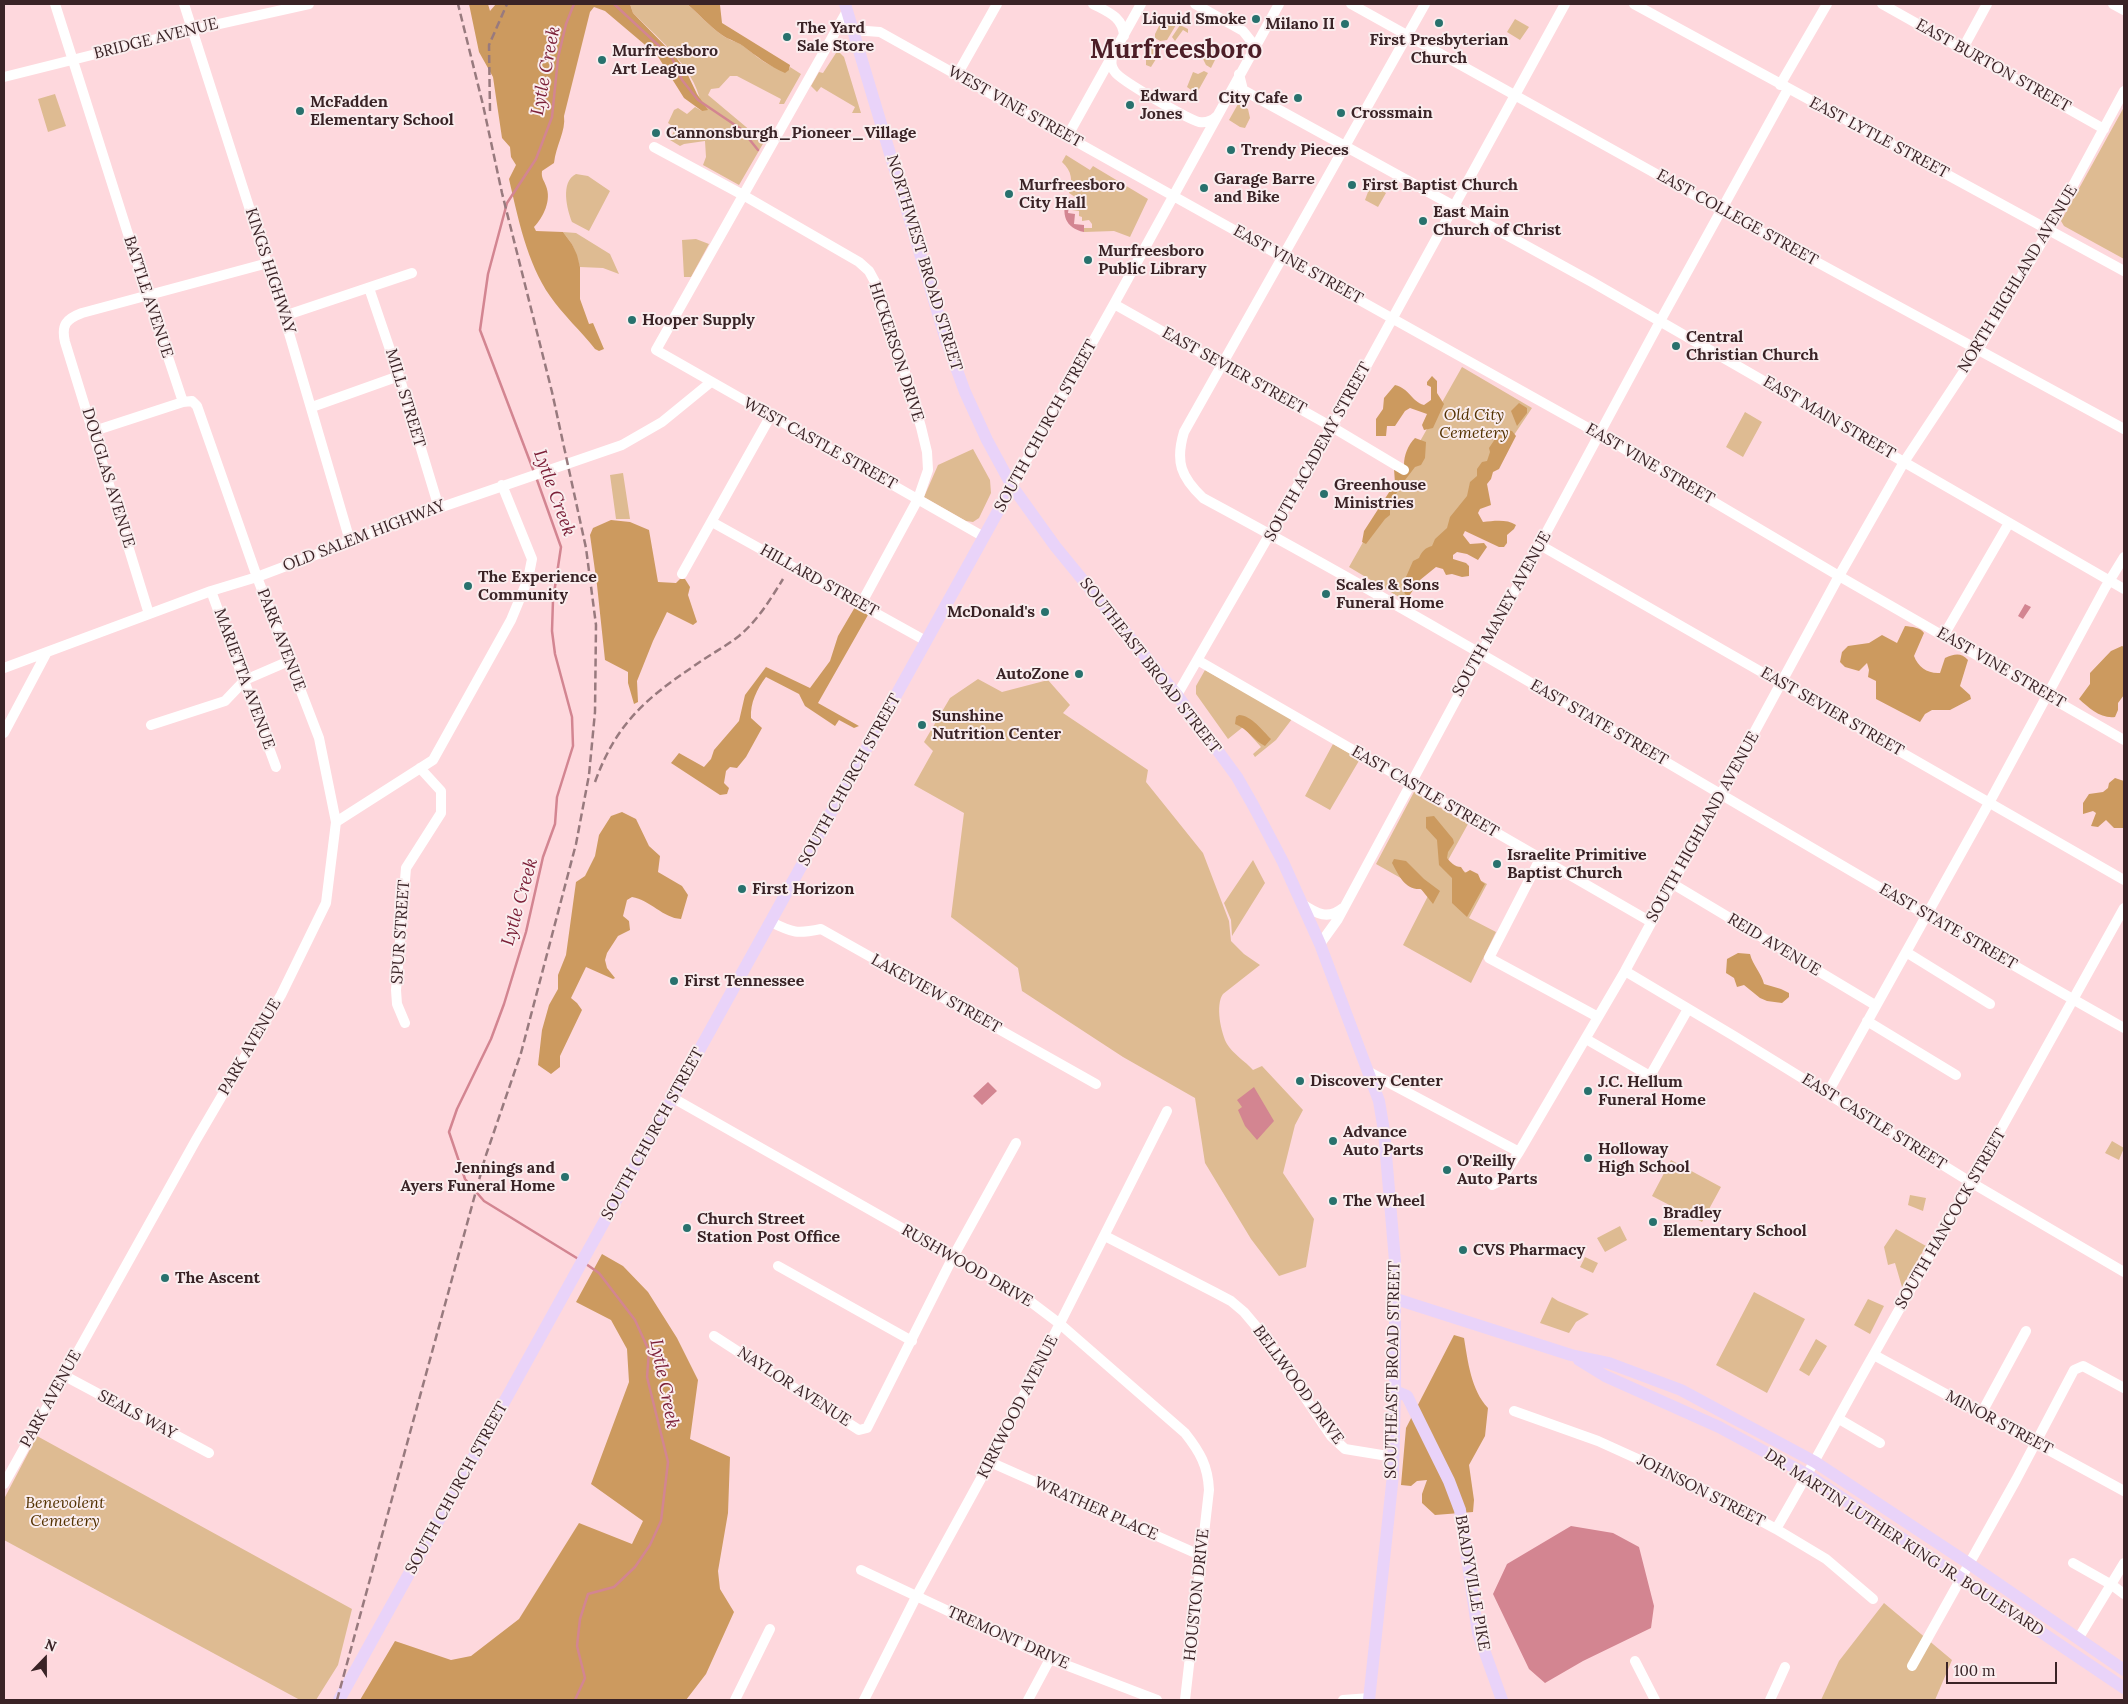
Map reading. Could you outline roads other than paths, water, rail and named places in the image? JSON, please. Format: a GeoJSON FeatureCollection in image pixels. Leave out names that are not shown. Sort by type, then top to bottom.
{"type":"FeatureCollection","features":[{"type":"Feature","properties":{"kind":"main road","name":"NORTHWEST BROAD STREET"},"geometry":{"type":"LineString","coordinates":[[846,7],[949,348],[976,416],[1012,486]]}},
{"type":"Feature","properties":{"kind":"main road","name":"SOUTH CHURCH STREET"},"geometry":{"type":"LineString","coordinates":[[339,1700],[1012,486]]}},
{"type":"Feature","properties":{"kind":"main road","name":"SOUTHEAST BROAD STREET"},"geometry":{"type":"LineString","coordinates":[[1012,486],[1055,546],[1177,695],[1237,777],[1283,862],[1320,944],[1369,1072],[1378,1101],[1384,1131],[1395,1261],[1395,1391],[1394,1457],[1369,1699]]}},
{"type":"Feature","properties":{"kind":"main road","name":"DR. MARTIN LUTHER KING JR. BOULEVARD"},"geometry":{"type":"LineString","coordinates":[[1396,1299],[1571,1355],[1609,1363],[1680,1390],[1815,1462],[1968,1563],[2124,1670]]}},
{"type":"Feature","properties":{"kind":"main road","name":"DR. MARTIN LUTHER KING JR. BOULEVARD"},"geometry":{"type":"LineString","coordinates":[[1571,1355],[1604,1376],[1719,1427],[1765,1450],[1808,1475],[2124,1688]]}},
{"type":"Feature","properties":{"kind":"main road","name":"BRADYVILLE PIKE"},"geometry":{"type":"LineString","coordinates":[[1395,1391],[1407,1396],[1449,1482],[1460,1510],[1478,1633],[1502,1700]]}},
{"type":"Feature","properties":{"kind":"street","name":"BATTLE AVENUE"},"geometry":{"type":"LineString","coordinates":[[55,4],[148,297],[184,402]]}},
{"type":"Feature","properties":{"kind":"street","name":"KINGS HIGHWAY"},"geometry":{"type":"LineString","coordinates":[[184,4],[268,263],[350,541]]}},
{"type":"Feature","properties":{"kind":"street","name":"BRIDGE AVENUE"},"geometry":{"type":"LineString","coordinates":[[4,76],[292,6],[309,4]]}},
{"type":"Feature","properties":{"kind":"street"},"geometry":{"type":"LineString","coordinates":[[957,75],[998,4]]}},
{"type":"Feature","properties":{"kind":"street"},"geometry":{"type":"LineString","coordinates":[[1093,4],[1115,16],[1122,26],[1124,36]]}},
{"type":"Feature","properties":{"kind":"street"},"geometry":{"type":"LineString","coordinates":[[1195,4],[1249,36],[1252,41],[1250,54]]}},
{"type":"Feature","properties":{"kind":"street","name":"SOUTH CHURCH STREET"},"geometry":{"type":"LineString","coordinates":[[1012,486],[1279,4]]}},
{"type":"Feature","properties":{"kind":"street","name":"EAST COLLEGE STREET"},"geometry":{"type":"LineString","coordinates":[[1350,4],[1721,210],[2124,429]]}},
{"type":"Feature","properties":{"kind":"street","name":"EAST STATE STREET"},"geometry":{"type":"LineString","coordinates":[[1425,4],[1184,432],[1179,448],[1180,464],[1191,486],[1203,498],[1480,654],[1926,915],[2124,1028]]}},
{"type":"Feature","properties":{"kind":"street","name":"SOUTH ACADEMY STREET"},"geometry":{"type":"LineString","coordinates":[[1177,695],[1199,661],[1332,427],[1565,4]]}},
{"type":"Feature","properties":{"kind":"street","name":"EAST LYTLE STREET"},"geometry":{"type":"LineString","coordinates":[[1634,4],[2124,271]]}},
{"type":"Feature","properties":{"kind":"street","name":"SOUTH MANEY AVENUE"},"geometry":{"type":"LineString","coordinates":[[1320,944],[1344,908],[1410,782],[1721,210],[1827,4]]}},
{"type":"Feature","properties":{"kind":"street","name":"EAST BURTON STREET"},"geometry":{"type":"LineString","coordinates":[[1882,4],[2104,128]]}},
{"type":"Feature","properties":{"kind":"street"},"geometry":{"type":"LineString","coordinates":[[1962,50],[1987,4]]}},
{"type":"Feature","properties":{"kind":"street"},"geometry":{"type":"LineString","coordinates":[[2112,4],[2124,10]]}},
{"type":"Feature","properties":{"kind":"street"},"geometry":{"type":"LineString","coordinates":[[743,195],[846,7]]}},
{"type":"Feature","properties":{"kind":"street"},"geometry":{"type":"LineString","coordinates":[[1115,16],[1139,8]]}},
{"type":"Feature","properties":{"kind":"street"},"geometry":{"type":"LineString","coordinates":[[1067,137],[1097,80],[1139,8]]}},
{"type":"Feature","properties":{"kind":"street","name":"WEST VINE STREET"},"geometry":{"type":"LineString","coordinates":[[853,30],[880,32],[1173,195]]}},
{"type":"Feature","properties":{"kind":"street"},"geometry":{"type":"LineString","coordinates":[[1112,57],[1114,71],[1123,80],[1196,121],[1207,122],[1215,118],[1220,112]]}},
{"type":"Feature","properties":{"kind":"street"},"geometry":{"type":"LineString","coordinates":[[1228,95],[1244,90],[1239,74]]}},
{"type":"Feature","properties":{"kind":"street","name":"EAST MAIN STREET"},"geometry":{"type":"LineString","coordinates":[[1244,90],[1660,321],[2124,589]]}},
{"type":"Feature","properties":{"kind":"street","name":"NORTH HIGHLAND AVENUE"},"geometry":{"type":"LineString","coordinates":[[1904,462],[1978,350],[2049,230],[2124,92]]}},
{"type":"Feature","properties":{"kind":"street","name":"HICKERSON DRIVE"},"geometry":{"type":"LineString","coordinates":[[654,148],[743,195],[859,262],[869,271],[875,282],[901,359],[927,452],[928,470],[918,500],[861,604]]}},
{"type":"Feature","properties":{"kind":"street","name":"WEST CASTLE STREET"},"geometry":{"type":"LineString","coordinates":[[743,195],[656,350],[984,537]]}},
{"type":"Feature","properties":{"kind":"street","name":"EAST VINE STREET"},"geometry":{"type":"LineString","coordinates":[[1173,195],[1599,434],[1839,576],[2048,694],[2124,740]]}},
{"type":"Feature","properties":{"kind":"street"},"geometry":{"type":"LineString","coordinates":[[148,297],[268,263]]}},
{"type":"Feature","properties":{"kind":"street"},"geometry":{"type":"LineString","coordinates":[[284,316],[412,273]]}},
{"type":"Feature","properties":{"kind":"street","name":"MILL STREET"},"geometry":{"type":"LineString","coordinates":[[369,288],[399,376],[439,508]]}},
{"type":"Feature","properties":{"kind":"street","name":"DOUGLAS AVENUE"},"geometry":{"type":"LineString","coordinates":[[148,297],[82,313],[68,319],[62,332],[149,614]]}},
{"type":"Feature","properties":{"kind":"street","name":"EAST SEVIER STREET"},"geometry":{"type":"LineString","coordinates":[[1114,304],[1222,364],[1404,470]]}},
{"type":"Feature","properties":{"kind":"street"},"geometry":{"type":"LineString","coordinates":[[312,407],[399,376]]}},
{"type":"Feature","properties":{"kind":"street","name":"OLD SALEM HIGHWAY"},"geometry":{"type":"LineString","coordinates":[[4,668],[149,614],[257,577],[502,485],[622,445],[662,422],[711,382]]}},
{"type":"Feature","properties":{"kind":"street"},"geometry":{"type":"LineString","coordinates":[[94,431],[192,401],[197,406],[257,577]]}},
{"type":"Feature","properties":{"kind":"street"},"geometry":{"type":"LineString","coordinates":[[682,574],[770,416]]}},
{"type":"Feature","properties":{"kind":"street","name":"SOUTH HIGHLAND AVENUE"},"geometry":{"type":"LineString","coordinates":[[1492,1184],[1500,1181],[1519,1152],[1625,971],[1839,576],[1904,462]]}},
{"type":"Feature","properties":{"kind":"street"},"geometry":{"type":"LineString","coordinates":[[336,822],[433,760],[511,620],[528,579],[532,559],[502,485]]}},
{"type":"Feature","properties":{"kind":"street","name":"HILLARD STREET"},"geometry":{"type":"LineString","coordinates":[[712,522],[926,641]]}},
{"type":"Feature","properties":{"kind":"street"},"geometry":{"type":"LineString","coordinates":[[1944,635],[2010,523]]}},
{"type":"Feature","properties":{"kind":"street","name":"EAST SEVIER STREET"},"geometry":{"type":"LineString","coordinates":[[1540,545],[2124,880]]}},
{"type":"Feature","properties":{"kind":"street"},"geometry":{"type":"LineString","coordinates":[[1827,1094],[2124,557]]}},
{"type":"Feature","properties":{"kind":"street","name":"PARK AVENUE"},"geometry":{"type":"LineString","coordinates":[[4,1484],[291,974],[326,903],[336,822],[319,738],[257,577]]}},
{"type":"Feature","properties":{"kind":"street","name":"MARIETTA AVENUE"},"geometry":{"type":"LineString","coordinates":[[212,592],[246,680],[276,767]]}},
{"type":"Feature","properties":{"kind":"street"},"geometry":{"type":"LineString","coordinates":[[4,733],[47,652]]}},
{"type":"Feature","properties":{"kind":"street"},"geometry":{"type":"LineString","coordinates":[[151,725],[225,700],[246,680],[290,661]]}},
{"type":"Feature","properties":{"kind":"street","name":"EAST CASTLE STREET"},"geometry":{"type":"LineString","coordinates":[[1199,661],[1650,922]]}},
{"type":"Feature","properties":{"kind":"street","name":"SPUR STREET"},"geometry":{"type":"LineString","coordinates":[[405,1023],[397,1004],[396,990],[406,868],[441,813],[441,791],[420,768]]}},
{"type":"Feature","properties":{"kind":"street"},"geometry":{"type":"LineString","coordinates":[[1540,859],[1488,958],[1598,1017]]}},
{"type":"Feature","properties":{"kind":"street","name":"REID AVENUE"},"geometry":{"type":"LineString","coordinates":[[1672,884],[1876,1005]]}},
{"type":"Feature","properties":{"kind":"street"},"geometry":{"type":"LineString","coordinates":[[1302,904],[1316,913],[1329,916],[1344,908]]}},
{"type":"Feature","properties":{"kind":"street","name":"SOUTH HANCOCK STREET"},"geometry":{"type":"LineString","coordinates":[[1776,1529],[1972,1183],[2124,908]]}},
{"type":"Feature","properties":{"kind":"street","name":"LAKEVIEW STREET"},"geometry":{"type":"LineString","coordinates":[[771,922],[791,932],[821,929],[1096,1084]]}},
{"type":"Feature","properties":{"kind":"street"},"geometry":{"type":"LineString","coordinates":[[1906,952],[1990,1004]]}},
{"type":"Feature","properties":{"kind":"street","name":"EAST CASTLE STREET"},"geometry":{"type":"LineString","coordinates":[[1625,971],[1972,1183],[2124,1272]]}},
{"type":"Feature","properties":{"kind":"street"},"geometry":{"type":"LineString","coordinates":[[1586,1038],[1650,1076],[1688,1009]]}},
{"type":"Feature","properties":{"kind":"street"},"geometry":{"type":"LineString","coordinates":[[1867,1021],[1956,1075]]}},
{"type":"Feature","properties":{"kind":"street"},"geometry":{"type":"LineString","coordinates":[[1369,1072],[1519,1152]]}},
{"type":"Feature","properties":{"kind":"street","name":"RUSHWOOD DRIVE"},"geometry":{"type":"LineString","coordinates":[[673,1098],[1019,1293],[1060,1324],[1185,1433],[1198,1449],[1208,1474],[1209,1490]]}},
{"type":"Feature","properties":{"kind":"street","name":"KIRKWOOD AVENUE"},"geometry":{"type":"LineString","coordinates":[[864,1700],[916,1597],[990,1462],[1106,1236],[1167,1111]]}},
{"type":"Feature","properties":{"kind":"street","name":"NAYLOR AVENUE"},"geometry":{"type":"LineString","coordinates":[[714,1336],[859,1430],[867,1428],[953,1257],[1016,1143]]}},
{"type":"Feature","properties":{"kind":"street","name":"BELLWOOD DRIVE"},"geometry":{"type":"LineString","coordinates":[[1106,1236],[1231,1301],[1260,1331],[1331,1436],[1345,1449],[1394,1457]]}},
{"type":"Feature","properties":{"kind":"street"},"geometry":{"type":"LineString","coordinates":[[778,1266],[912,1341]]}},
{"type":"Feature","properties":{"kind":"street"},"geometry":{"type":"LineString","coordinates":[[1981,1414],[2026,1331]]}},
{"type":"Feature","properties":{"kind":"street","name":"MINOR STREET"},"geometry":{"type":"LineString","coordinates":[[1874,1355],[1981,1414],[2123,1487]]}},
{"type":"Feature","properties":{"kind":"street"},"geometry":{"type":"LineString","coordinates":[[1912,1666],[2074,1370],[2083,1366],[2124,1388]]}},
{"type":"Feature","properties":{"kind":"street","name":"SEALS WAY"},"geometry":{"type":"LineString","coordinates":[[65,1376],[208,1454]]}},
{"type":"Feature","properties":{"kind":"street","name":"JOHNSON STREET"},"geometry":{"type":"LineString","coordinates":[[1514,1411],[1607,1445],[1695,1484],[1826,1559],[1873,1599]]}},
{"type":"Feature","properties":{"kind":"street"},"geometry":{"type":"LineString","coordinates":[[1839,1419],[1880,1443]]}},
{"type":"Feature","properties":{"kind":"street","name":"WRATHER PLACE"},"geometry":{"type":"LineString","coordinates":[[990,1462],[1202,1556]]}},
{"type":"Feature","properties":{"kind":"street","name":"HOUSTON DRIVE"},"geometry":{"type":"LineString","coordinates":[[1185,1700],[1209,1490]]}},
{"type":"Feature","properties":{"kind":"street"},"geometry":{"type":"LineString","coordinates":[[2074,1563],[2124,1594]]}},
{"type":"Feature","properties":{"kind":"street"},"geometry":{"type":"LineString","coordinates":[[2078,1639],[2124,1563]]}},
{"type":"Feature","properties":{"kind":"street","name":"TREMONT DRIVE"},"geometry":{"type":"LineString","coordinates":[[861,1570],[1050,1658],[1158,1700]]}},
{"type":"Feature","properties":{"kind":"street"},"geometry":{"type":"LineString","coordinates":[[735,1700],[770,1629]]}},
{"type":"Feature","properties":{"kind":"street"},"geometry":{"type":"LineString","coordinates":[[1028,1700],[1050,1658]]}},
{"type":"Feature","properties":{"kind":"street"},"geometry":{"type":"LineString","coordinates":[[1636,1661],[1656,1700]]}},
{"type":"Feature","properties":{"kind":"street"},"geometry":{"type":"LineString","coordinates":[[1770,1700],[1785,1667]]}},
{"type":"Feature","properties":{"kind":"street"},"geometry":{"type":"LineString","coordinates":[[1343,1700],[1369,1699]]}},
{"type":"Feature","properties":{"kind":"waterway","name":"Lytle Creek"},"geometry":{"type":"LineString","coordinates":[[534,472],[480,330],[488,274],[507,203],[536,159],[552,117],[558,58],[566,24],[574,4]]}},
{"type":"Feature","properties":{"kind":"waterway"},"geometry":{"type":"LineString","coordinates":[[614,4],[672,58],[682,80],[698,100],[741,129],[758,150]]}},
{"type":"Feature","properties":{"kind":"waterway","name":"Lytle Creek"},"geometry":{"type":"LineString","coordinates":[[536,477],[561,547],[553,600],[552,631],[555,654],[572,717],[573,746],[557,797],[555,824],[543,857],[526,932],[504,1004],[491,1039],[457,1109],[449,1132],[465,1179],[484,1201],[580,1260]]}},
{"type":"Feature","properties":{"kind":"waterway","name":"Lytle Creek"},"geometry":{"type":"LineString","coordinates":[[575,1700],[585,1678],[577,1646],[580,1619],[588,1594],[614,1587],[635,1567],[650,1545],[661,1521],[668,1462],[647,1377],[649,1351],[635,1320],[599,1273],[586,1264]]}},
{"type":"Feature","properties":{"kind":"railway"},"geometry":{"type":"LineString","coordinates":[[337,1700],[485,1158],[521,1053],[576,844],[589,775],[595,712],[596,625],[586,548],[552,392],[502,193],[458,4]]}},
{"type":"Feature","properties":{"kind":"railway"},"geometry":{"type":"LineString","coordinates":[[490,111],[489,45],[507,4]]}},
{"type":"Feature","properties":{"kind":"railway"},"geometry":{"type":"LineString","coordinates":[[595,782],[612,744],[634,715],[661,690],[746,630],[783,579]]}},
{"type":"Feature","properties":{"kind":"place","name":"Liquid Smoke"},"geometry":{"type":"Point","coordinates":[1256,19]}},
{"type":"Feature","properties":{"kind":"place","name":"First Presbyterian Church"},"geometry":{"type":"Point","coordinates":[1439,23]}},
{"type":"Feature","properties":{"kind":"place","name":"Milano II"},"geometry":{"type":"Point","coordinates":[1345,24]}},
{"type":"Feature","properties":{"kind":"place","name":"The Yard Sale Store"},"geometry":{"type":"Point","coordinates":[787,37]}},
{"type":"Feature","properties":{"kind":"place","name":"Murfreesboro Art League"},"geometry":{"type":"Point","coordinates":[602,60]}},
{"type":"Feature","properties":{"kind":"place","name":"City Cafe"},"geometry":{"type":"Point","coordinates":[1298,98]}},
{"type":"Feature","properties":{"kind":"place","name":"Edward Jones"},"geometry":{"type":"Point","coordinates":[1130,105]}},
{"type":"Feature","properties":{"kind":"place","name":"McFadden Elementary School"},"geometry":{"type":"Point","coordinates":[300,111]}},
{"type":"Feature","properties":{"kind":"place","name":"Crossmain"},"geometry":{"type":"Point","coordinates":[1341,113]}},
{"type":"Feature","properties":{"kind":"place","name":"Cannonsburgh_Pioneer_Village"},"geometry":{"type":"Point","coordinates":[656,133]}},
{"type":"Feature","properties":{"kind":"place","name":"Trendy Pieces"},"geometry":{"type":"Point","coordinates":[1231,150]}},
{"type":"Feature","properties":{"kind":"place","name":"First Baptist Church"},"geometry":{"type":"Point","coordinates":[1352,185]}},
{"type":"Feature","properties":{"kind":"place","name":"Garage Barre and Bike"},"geometry":{"type":"Point","coordinates":[1204,188]}},
{"type":"Feature","properties":{"kind":"place","name":"Murfreesboro City Hall"},"geometry":{"type":"Point","coordinates":[1009,194]}},
{"type":"Feature","properties":{"kind":"place","name":"East Main Church of Christ"},"geometry":{"type":"Point","coordinates":[1423,221]}},
{"type":"Feature","properties":{"kind":"place","name":"Murfreesboro Public Library"},"geometry":{"type":"Point","coordinates":[1088,260]}},
{"type":"Feature","properties":{"kind":"place","name":"Hooper Supply"},"geometry":{"type":"Point","coordinates":[632,320]}},
{"type":"Feature","properties":{"kind":"place","name":"Central Christian Church"},"geometry":{"type":"Point","coordinates":[1676,346]}},
{"type":"Feature","properties":{"kind":"place","name":"Greenhouse Ministries"},"geometry":{"type":"Point","coordinates":[1324,494]}},
{"type":"Feature","properties":{"kind":"place","name":"The Experience Community"},"geometry":{"type":"Point","coordinates":[468,586]}},
{"type":"Feature","properties":{"kind":"place","name":"Scales & Sons Funeral Home"},"geometry":{"type":"Point","coordinates":[1326,594]}},
{"type":"Feature","properties":{"kind":"place","name":"McDonald's"},"geometry":{"type":"Point","coordinates":[1045,612]}},
{"type":"Feature","properties":{"kind":"place","name":"AutoZone"},"geometry":{"type":"Point","coordinates":[1079,674]}},
{"type":"Feature","properties":{"kind":"place","name":"Sunshine Nutrition Center"},"geometry":{"type":"Point","coordinates":[922,725]}},
{"type":"Feature","properties":{"kind":"place","name":"Israelite Primitive Baptist Church"},"geometry":{"type":"Point","coordinates":[1497,864]}},
{"type":"Feature","properties":{"kind":"place","name":"First Horizon"},"geometry":{"type":"Point","coordinates":[742,889]}},
{"type":"Feature","properties":{"kind":"place","name":"First Tennessee"},"geometry":{"type":"Point","coordinates":[674,981]}},
{"type":"Feature","properties":{"kind":"place","name":"Discovery Center"},"geometry":{"type":"Point","coordinates":[1300,1081]}},
{"type":"Feature","properties":{"kind":"place","name":"J.C. Hellum Funeral Home"},"geometry":{"type":"Point","coordinates":[1588,1091]}},
{"type":"Feature","properties":{"kind":"place","name":"Advance Auto Parts"},"geometry":{"type":"Point","coordinates":[1333,1141]}},
{"type":"Feature","properties":{"kind":"place","name":"Holloway High School"},"geometry":{"type":"Point","coordinates":[1588,1158]}},
{"type":"Feature","properties":{"kind":"place","name":"O'Reilly Auto Parts"},"geometry":{"type":"Point","coordinates":[1447,1170]}},
{"type":"Feature","properties":{"kind":"place","name":"Jennings and Ayers Funeral Home"},"geometry":{"type":"Point","coordinates":[565,1177]}},
{"type":"Feature","properties":{"kind":"place","name":"The Wheel"},"geometry":{"type":"Point","coordinates":[1333,1201]}},
{"type":"Feature","properties":{"kind":"place","name":"Bradley Elementary School"},"geometry":{"type":"Point","coordinates":[1653,1222]}},
{"type":"Feature","properties":{"kind":"place","name":"Church Street Station Post Office"},"geometry":{"type":"Point","coordinates":[687,1228]}},
{"type":"Feature","properties":{"kind":"place","name":"CVS Pharmacy"},"geometry":{"type":"Point","coordinates":[1463,1250]}},
{"type":"Feature","properties":{"kind":"place","name":"The Ascent"},"geometry":{"type":"Point","coordinates":[165,1278]}},
{"type":"Feature","properties":{"kind":"district","name":"Murfreesboro"},"geometry":{"type":"Point","coordinates":[1176,51]}},
{"type":"Feature","properties":{"kind":"park label","name":"Old City Cemetery"},"geometry":{"type":"Point","coordinates":[1474,424]}},
{"type":"Feature","properties":{"kind":"park label","name":"Benevolent Cemetery"},"geometry":{"type":"Point","coordinates":[65,1512]}}]}
